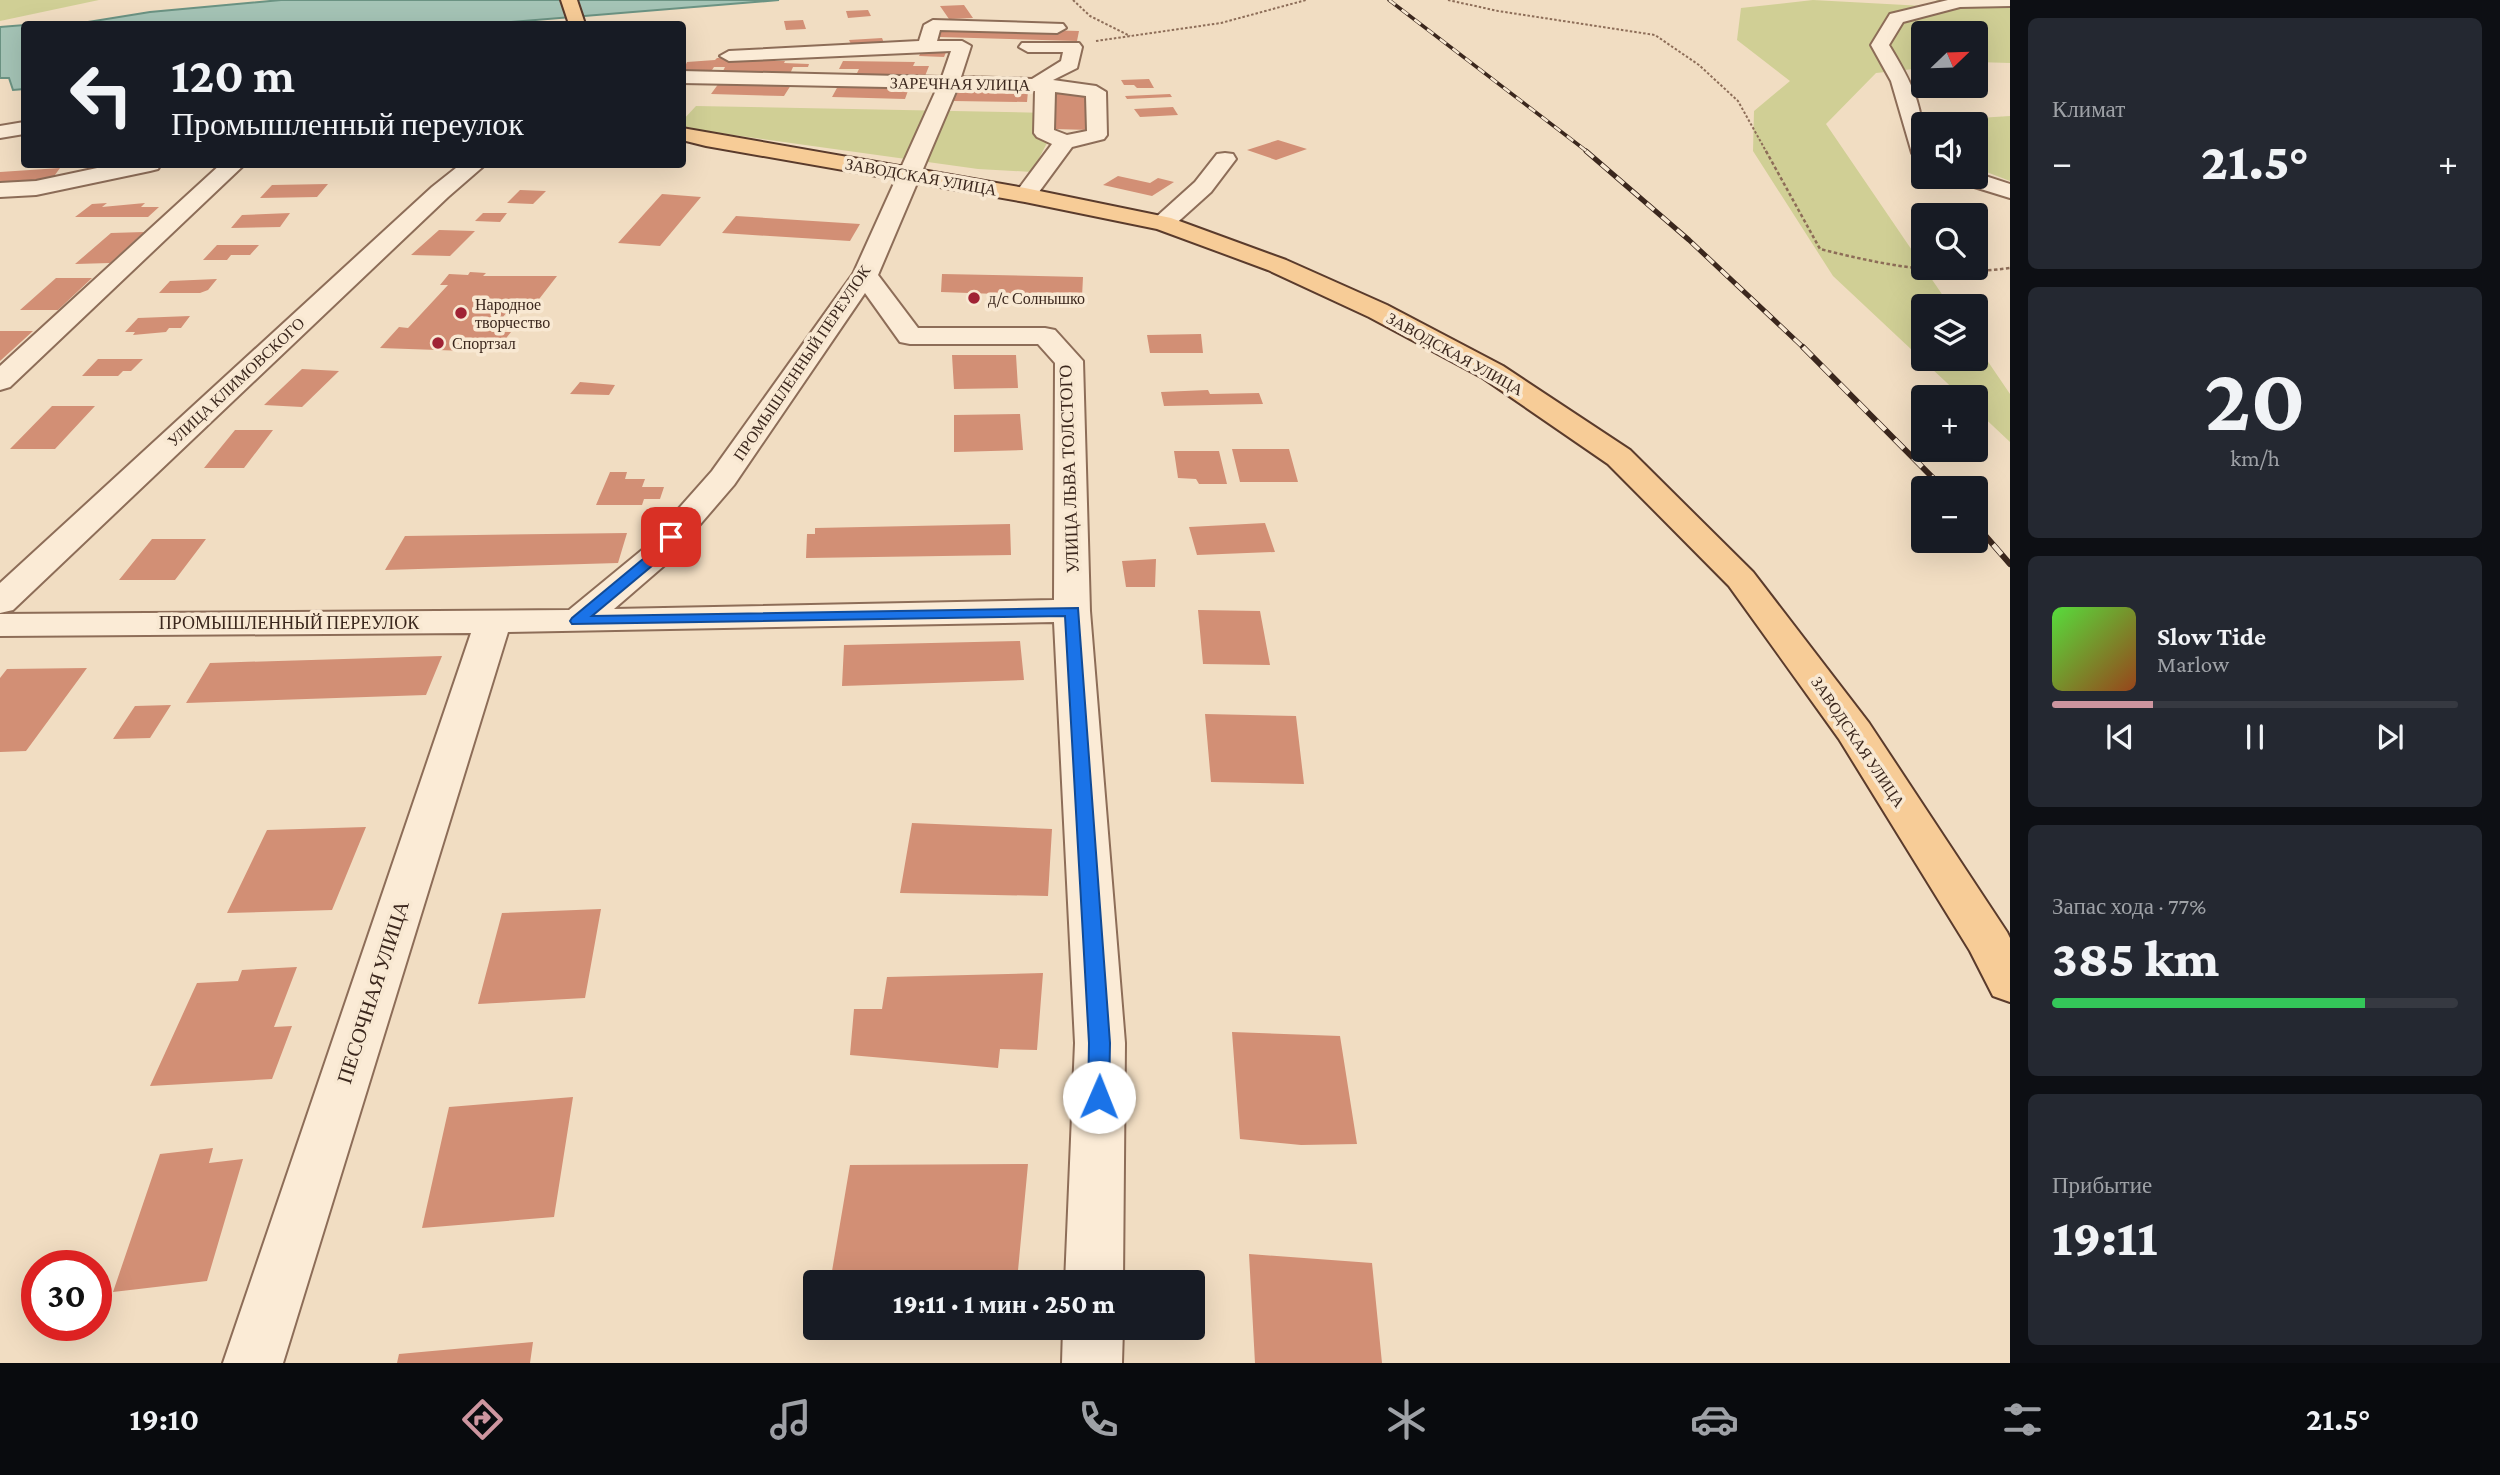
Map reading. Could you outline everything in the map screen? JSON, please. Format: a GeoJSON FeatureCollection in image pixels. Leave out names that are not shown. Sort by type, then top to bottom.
{"type":"FeatureCollection","features":[{"type":"Feature","properties":{"kind":"main road"},"geometry":{"type":"LineString","coordinates":[[569,0],[576,21]]}},
{"type":"Feature","properties":{"kind":"main road","name":"ЗАВОДСКАЯ УЛИЦА"},"geometry":{"type":"LineString","coordinates":[[686,135],[1025,195],[1163,223],[1277,265],[1378,311],[1493,372],[1619,457],[1741,579],[1854,732],[1990,944],[2010,982]]}},
{"type":"Feature","properties":{"kind":"street"},"geometry":{"type":"LineString","coordinates":[[1911,115],[1900,81],[1880,45],[1896,18],[1960,2],[2010,1]]}},
{"type":"Feature","properties":{"kind":"street"},"geometry":{"type":"LineString","coordinates":[[1027,10],[1073,35]]}},
{"type":"Feature","properties":{"kind":"street"},"geometry":{"type":"LineString","coordinates":[[694,60],[926,46],[933,25],[1073,35]]}},
{"type":"Feature","properties":{"kind":"street"},"geometry":{"type":"LineString","coordinates":[[1028,47],[1073,35]]}},
{"type":"Feature","properties":{"kind":"street"},"geometry":{"type":"LineString","coordinates":[[1025,195],[1065,142],[1044,133],[1045,85],[1041,79],[1070,64],[1073,35]]}},
{"type":"Feature","properties":{"kind":"street","name":"ПРОМЫШЛЕННЫЙ ПЕРЕУЛОК"},"geometry":{"type":"LineString","coordinates":[[578,621],[654,557],[723,478],[865,275],[949,84],[962,46],[926,46]]}},
{"type":"Feature","properties":{"kind":"street","name":"ЗАРЕЧНАЯ УЛИЦА"},"geometry":{"type":"LineString","coordinates":[[686,77],[1045,85],[1096,92],[1097,135],[1065,142]]}},
{"type":"Feature","properties":{"kind":"street"},"geometry":{"type":"LineString","coordinates":[[0,132],[21,128]]}},
{"type":"Feature","properties":{"kind":"street"},"geometry":{"type":"LineString","coordinates":[[1163,223],[1203,187],[1225,159]]}},
{"type":"Feature","properties":{"kind":"street"},"geometry":{"type":"LineString","coordinates":[[0,190],[36,188],[126,168]]}},
{"type":"Feature","properties":{"kind":"street"},"geometry":{"type":"LineString","coordinates":[[0,381],[230,168]]}},
{"type":"Feature","properties":{"kind":"street","name":"УЛИЦА КЛИМОВСКОГО"},"geometry":{"type":"LineString","coordinates":[[0,602],[440,192],[470,168]]}},
{"type":"Feature","properties":{"kind":"street"},"geometry":{"type":"LineString","coordinates":[[1988,184],[2010,191]]}},
{"type":"Feature","properties":{"kind":"street"},"geometry":{"type":"LineString","coordinates":[[0,206],[36,188]]}},
{"type":"Feature","properties":{"kind":"street","name":"УЛИЦА ЛЬВА ТОЛСТОГО"},"geometry":{"type":"LineString","coordinates":[[865,275],[910,336],[1045,336],[1069,361],[1072,611],[1100,1043],[1094,1270]]}},
{"type":"Feature","properties":{"kind":"street","name":"ПРОМЫШЛЕННЫЙ ПЕРЕУЛОК"},"geometry":{"type":"LineString","coordinates":[[0,625],[578,621],[1072,611]]}},
{"type":"Feature","properties":{"kind":"street","name":"ПЕСОЧНАЯ УЛИЦА"},"geometry":{"type":"LineString","coordinates":[[253,1363],[492,621]]}},
{"type":"Feature","properties":{"kind":"street"},"geometry":{"type":"LineString","coordinates":[[1092,1363],[1093,1340]]}},
{"type":"Feature","properties":{"kind":"path"},"geometry":{"type":"LineString","coordinates":[[1073,0],[1090,16],[1130,36]]}},
{"type":"Feature","properties":{"kind":"path"},"geometry":{"type":"LineString","coordinates":[[1073,35],[1130,36],[1221,23],[1306,0]]}},
{"type":"Feature","properties":{"kind":"path"},"geometry":{"type":"LineString","coordinates":[[1448,0],[1498,11],[1655,35],[1699,65],[1738,101],[1820,249],[1888,265],[1984,273],[2010,268]]}},
{"type":"Feature","properties":{"kind":"shaded area"},"geometry":{"type":"Polygon","coordinates":[[[0,0],[99,0],[0,21],[0,0]]]}},
{"type":"Feature","properties":{"kind":"shaded area"},"geometry":{"type":"Polygon","coordinates":[[[281,0],[779,0],[523,21],[94,21],[150,12],[281,0]]]}},
{"type":"Feature","properties":{"kind":"shaded area"},"geometry":{"type":"Polygon","coordinates":[[[1813,0],[1942,7],[1936,0],[2010,0],[2010,63],[1988,62],[1988,21],[1911,21],[1911,69],[1876,73],[1826,124],[1911,249],[1911,280],[1932,280],[1942,294],[1911,294],[1911,349],[1833,276],[1753,151],[1754,111],[1790,81],[1737,40],[1741,8],[1813,0]]]}},
{"type":"Feature","properties":{"kind":"shaded area"},"geometry":{"type":"Polygon","coordinates":[[[21,25],[21,89],[13,90],[9,78],[0,78],[0,27],[21,25]]]}},
{"type":"Feature","properties":{"kind":"shaded area"},"geometry":{"type":"Polygon","coordinates":[[[696,106],[1050,113],[1048,141],[1032,172],[978,169],[686,128],[686,117],[696,106]]]}},
{"type":"Feature","properties":{"kind":"shaded area"},"geometry":{"type":"Polygon","coordinates":[[[2010,116],[2010,181],[1988,173],[1988,117],[2010,116]]]}},
{"type":"Feature","properties":{"kind":"shaded area"},"geometry":{"type":"Polygon","coordinates":[[[1988,362],[2010,394],[2010,442],[1988,421],[1988,385],[1949,385],[1934,371],[1988,371],[1988,362]]]}},
{"type":"Feature","properties":{"kind":"building"},"geometry":{"type":"Polygon","coordinates":[[[964,5],[973,18],[949,19],[940,6],[964,5]]]}},
{"type":"Feature","properties":{"kind":"building"},"geometry":{"type":"Polygon","coordinates":[[[868,10],[871,16],[848,18],[846,11],[868,10]]]}},
{"type":"Feature","properties":{"kind":"building"},"geometry":{"type":"Polygon","coordinates":[[[803,20],[806,29],[786,30],[784,21],[803,20]]]}},
{"type":"Feature","properties":{"kind":"building"},"geometry":{"type":"Polygon","coordinates":[[[943,27],[1079,31],[1077,41],[939,37],[943,27]]]}},
{"type":"Feature","properties":{"kind":"building"},"geometry":{"type":"Polygon","coordinates":[[[882,38],[884,43],[851,44],[849,40],[882,38]]]}},
{"type":"Feature","properties":{"kind":"building"},"geometry":{"type":"Polygon","coordinates":[[[948,48],[944,57],[919,56],[922,50],[948,48]]]}},
{"type":"Feature","properties":{"kind":"building"},"geometry":{"type":"Polygon","coordinates":[[[745,57],[754,57],[752,61],[777,57],[775,61],[809,64],[808,67],[793,67],[790,74],[723,71],[725,67],[714,67],[710,73],[686,73],[687,62],[730,58],[728,62],[742,62],[745,57]]]}},
{"type":"Feature","properties":{"kind":"building"},"geometry":{"type":"Polygon","coordinates":[[[843,61],[915,62],[913,66],[929,66],[925,76],[856,75],[859,69],[839,69],[843,61]]]}},
{"type":"Feature","properties":{"kind":"building"},"geometry":{"type":"Polygon","coordinates":[[[1149,79],[1154,88],[1124,85],[1121,80],[1149,79]]]}},
{"type":"Feature","properties":{"kind":"building"},"geometry":{"type":"Polygon","coordinates":[[[719,83],[791,85],[784,96],[711,94],[719,83]]]}},
{"type":"Feature","properties":{"kind":"building"},"geometry":{"type":"Polygon","coordinates":[[[838,86],[909,88],[905,99],[832,97],[838,86]]]}},
{"type":"Feature","properties":{"kind":"building"},"geometry":{"type":"Polygon","coordinates":[[[957,90],[1028,91],[1027,102],[953,101],[957,90]]]}},
{"type":"Feature","properties":{"kind":"building"},"geometry":{"type":"Polygon","coordinates":[[[1055,92],[1091,93],[1091,130],[1053,129],[1055,92]]]}},
{"type":"Feature","properties":{"kind":"building"},"geometry":{"type":"Polygon","coordinates":[[[1170,94],[1172,97],[1127,99],[1125,96],[1170,94]]]}},
{"type":"Feature","properties":{"kind":"building"},"geometry":{"type":"Polygon","coordinates":[[[1173,107],[1178,115],[1140,117],[1134,109],[1173,107]]]}},
{"type":"Feature","properties":{"kind":"building"},"geometry":{"type":"Polygon","coordinates":[[[1278,140],[1307,149],[1276,160],[1247,150],[1278,140]]]}},
{"type":"Feature","properties":{"kind":"building"},"geometry":{"type":"Polygon","coordinates":[[[60,168],[52,179],[0,182],[0,172],[60,168]]]}},
{"type":"Feature","properties":{"kind":"building"},"geometry":{"type":"Polygon","coordinates":[[[1118,176],[1150,183],[1158,178],[1174,182],[1152,196],[1103,185],[1118,176]]]}},
{"type":"Feature","properties":{"kind":"building"},"geometry":{"type":"Polygon","coordinates":[[[328,184],[317,197],[260,198],[272,185],[328,184]]]}},
{"type":"Feature","properties":{"kind":"building"},"geometry":{"type":"Polygon","coordinates":[[[520,190],[546,191],[533,204],[507,203],[520,190]]]}},
{"type":"Feature","properties":{"kind":"building"},"geometry":{"type":"Polygon","coordinates":[[[662,194],[701,197],[660,246],[618,243],[662,194]]]}},
{"type":"Feature","properties":{"kind":"building"},"geometry":{"type":"Polygon","coordinates":[[[107,203],[102,207],[145,203],[141,207],[159,207],[148,217],[75,217],[92,204],[107,203]]]}},
{"type":"Feature","properties":{"kind":"building"},"geometry":{"type":"Polygon","coordinates":[[[290,213],[280,227],[231,228],[242,215],[290,213]]]}},
{"type":"Feature","properties":{"kind":"building"},"geometry":{"type":"Polygon","coordinates":[[[483,213],[507,213],[500,222],[475,221],[483,213]]]}},
{"type":"Feature","properties":{"kind":"building"},"geometry":{"type":"Polygon","coordinates":[[[736,216],[860,224],[850,241],[722,233],[736,216]]]}},
{"type":"Feature","properties":{"kind":"building"},"geometry":{"type":"Polygon","coordinates":[[[439,230],[475,231],[450,256],[411,255],[439,230]]]}},
{"type":"Feature","properties":{"kind":"building"},"geometry":{"type":"Polygon","coordinates":[[[144,232],[110,263],[75,264],[111,233],[144,232]]]}},
{"type":"Feature","properties":{"kind":"building"},"geometry":{"type":"Polygon","coordinates":[[[217,245],[259,245],[250,255],[231,255],[227,260],[203,260],[217,245]]]}},
{"type":"Feature","properties":{"kind":"building"},"geometry":{"type":"Polygon","coordinates":[[[470,272],[486,273],[483,276],[557,276],[536,303],[515,302],[491,332],[511,332],[495,352],[380,348],[399,327],[408,328],[448,285],[440,285],[449,274],[468,275],[470,272]]]}},
{"type":"Feature","properties":{"kind":"building"},"geometry":{"type":"Polygon","coordinates":[[[942,274],[1083,277],[1082,297],[941,292],[942,274]]]}},
{"type":"Feature","properties":{"kind":"building"},"geometry":{"type":"Polygon","coordinates":[[[56,278],[92,278],[58,310],[20,310],[56,278]]]}},
{"type":"Feature","properties":{"kind":"building"},"geometry":{"type":"Polygon","coordinates":[[[217,279],[208,290],[200,293],[159,293],[170,281],[217,279]]]}},
{"type":"Feature","properties":{"kind":"building"},"geometry":{"type":"Polygon","coordinates":[[[190,316],[181,328],[169,328],[166,332],[133,335],[135,332],[125,332],[138,318],[190,316]]]}},
{"type":"Feature","properties":{"kind":"building"},"geometry":{"type":"Polygon","coordinates":[[[0,331],[33,331],[0,361],[0,331]]]}},
{"type":"Feature","properties":{"kind":"building"},"geometry":{"type":"Polygon","coordinates":[[[1201,334],[1203,353],[1150,353],[1147,335],[1201,334]]]}},
{"type":"Feature","properties":{"kind":"building"},"geometry":{"type":"Polygon","coordinates":[[[952,355],[1016,355],[1018,388],[954,389],[952,355]]]}},
{"type":"Feature","properties":{"kind":"building"},"geometry":{"type":"Polygon","coordinates":[[[98,359],[143,359],[131,371],[123,371],[118,376],[82,376],[98,359]]]}},
{"type":"Feature","properties":{"kind":"building"},"geometry":{"type":"Polygon","coordinates":[[[302,369],[339,371],[302,407],[264,405],[302,369]]]}},
{"type":"Feature","properties":{"kind":"building"},"geometry":{"type":"Polygon","coordinates":[[[580,382],[615,385],[609,395],[570,394],[580,382]]]}},
{"type":"Feature","properties":{"kind":"building"},"geometry":{"type":"Polygon","coordinates":[[[1208,390],[1210,394],[1259,393],[1263,404],[1164,406],[1161,392],[1208,390]]]}},
{"type":"Feature","properties":{"kind":"building"},"geometry":{"type":"Polygon","coordinates":[[[52,406],[95,406],[55,449],[10,449],[52,406]]]}},
{"type":"Feature","properties":{"kind":"building"},"geometry":{"type":"Polygon","coordinates":[[[1020,414],[1023,450],[954,452],[954,415],[1020,414]]]}},
{"type":"Feature","properties":{"kind":"building"},"geometry":{"type":"Polygon","coordinates":[[[235,430],[273,430],[244,468],[204,468],[235,430]]]}},
{"type":"Feature","properties":{"kind":"building"},"geometry":{"type":"Polygon","coordinates":[[[1232,449],[1289,449],[1298,482],[1240,482],[1232,449]]]}},
{"type":"Feature","properties":{"kind":"building"},"geometry":{"type":"Polygon","coordinates":[[[1174,451],[1219,451],[1227,484],[1199,484],[1196,479],[1178,478],[1174,451]]]}},
{"type":"Feature","properties":{"kind":"building"},"geometry":{"type":"Polygon","coordinates":[[[610,472],[627,472],[625,479],[645,479],[642,487],[664,487],[660,499],[644,499],[642,505],[596,505],[610,472]]]}},
{"type":"Feature","properties":{"kind":"building"},"geometry":{"type":"Polygon","coordinates":[[[1265,523],[1275,552],[1197,555],[1189,527],[1265,523]]]}},
{"type":"Feature","properties":{"kind":"building"},"geometry":{"type":"Polygon","coordinates":[[[1010,524],[1011,555],[806,558],[807,534],[815,534],[815,528],[1010,524]]]}},
{"type":"Feature","properties":{"kind":"building"},"geometry":{"type":"Polygon","coordinates":[[[627,533],[618,563],[385,570],[405,536],[627,533]]]}},
{"type":"Feature","properties":{"kind":"building"},"geometry":{"type":"Polygon","coordinates":[[[152,539],[206,539],[175,580],[119,580],[152,539]]]}},
{"type":"Feature","properties":{"kind":"building"},"geometry":{"type":"Polygon","coordinates":[[[1156,559],[1155,587],[1126,587],[1122,561],[1156,559]]]}},
{"type":"Feature","properties":{"kind":"building"},"geometry":{"type":"Polygon","coordinates":[[[1198,610],[1260,611],[1270,665],[1203,664],[1198,610]]]}},
{"type":"Feature","properties":{"kind":"building"},"geometry":{"type":"Polygon","coordinates":[[[1020,641],[1024,680],[842,686],[844,645],[1020,641]]]}},
{"type":"Feature","properties":{"kind":"building"},"geometry":{"type":"Polygon","coordinates":[[[442,656],[426,695],[186,703],[210,663],[442,656]]]}},
{"type":"Feature","properties":{"kind":"building"},"geometry":{"type":"Polygon","coordinates":[[[87,668],[26,751],[0,752],[0,678],[7,669],[87,668]]]}},
{"type":"Feature","properties":{"kind":"building"},"geometry":{"type":"Polygon","coordinates":[[[171,705],[150,738],[113,739],[135,706],[171,705]]]}},
{"type":"Feature","properties":{"kind":"building"},"geometry":{"type":"Polygon","coordinates":[[[1205,714],[1296,716],[1304,784],[1211,782],[1205,714]]]}},
{"type":"Feature","properties":{"kind":"building"},"geometry":{"type":"Polygon","coordinates":[[[912,823],[1052,829],[1048,896],[900,893],[912,823]]]}},
{"type":"Feature","properties":{"kind":"building"},"geometry":{"type":"Polygon","coordinates":[[[366,827],[332,910],[227,913],[267,830],[366,827]]]}},
{"type":"Feature","properties":{"kind":"building"},"geometry":{"type":"Polygon","coordinates":[[[601,909],[585,998],[478,1004],[502,913],[601,909]]]}},
{"type":"Feature","properties":{"kind":"building"},"geometry":{"type":"Polygon","coordinates":[[[297,967],[274,1027],[292,1026],[272,1079],[150,1086],[197,983],[238,981],[242,970],[297,967]]]}},
{"type":"Feature","properties":{"kind":"building"},"geometry":{"type":"Polygon","coordinates":[[[1043,973],[1037,1050],[1000,1049],[998,1068],[850,1055],[854,1009],[882,1009],[887,977],[1043,973]]]}},
{"type":"Feature","properties":{"kind":"building"},"geometry":{"type":"Polygon","coordinates":[[[1232,1032],[1340,1036],[1357,1144],[1301,1145],[1240,1139],[1232,1032]]]}},
{"type":"Feature","properties":{"kind":"building"},"geometry":{"type":"Polygon","coordinates":[[[573,1097],[554,1217],[422,1228],[449,1107],[573,1097]]]}},
{"type":"Feature","properties":{"kind":"building"},"geometry":{"type":"Polygon","coordinates":[[[213,1148],[209,1163],[243,1159],[207,1281],[113,1292],[160,1154],[213,1148]]]}},
{"type":"Feature","properties":{"kind":"building"},"geometry":{"type":"Polygon","coordinates":[[[1028,1164],[1018,1270],[832,1270],[850,1165],[1028,1164]]]}},
{"type":"Feature","properties":{"kind":"building"},"geometry":{"type":"Polygon","coordinates":[[[1249,1254],[1372,1263],[1382,1363],[1255,1363],[1249,1254]]]}},
{"type":"Feature","properties":{"kind":"building"},"geometry":{"type":"Polygon","coordinates":[[[533,1342],[530,1363],[397,1363],[399,1354],[533,1342]]]}},
{"type":"Feature","properties":{"kind":"railway"},"geometry":{"type":"LineString","coordinates":[[1389,0],[1589,153]]}},
{"type":"Feature","properties":{"kind":"railway"},"geometry":{"type":"LineString","coordinates":[[1586,151],[1689,240],[1805,349]]}},
{"type":"Feature","properties":{"kind":"railway"},"geometry":{"type":"LineString","coordinates":[[1805,349],[1931,476]]}},
{"type":"Feature","properties":{"kind":"railway"},"geometry":{"type":"LineString","coordinates":[[1988,539],[2010,564]]}},
{"type":"Feature","properties":{"kind":"place","name":"д/с Солнышко"},"geometry":{"type":"Point","coordinates":[974,298]}},
{"type":"Feature","properties":{"kind":"place","name":"Народное творчество"},"geometry":{"type":"Point","coordinates":[461,313]}},
{"type":"Feature","properties":{"kind":"place","name":"Спортзал"},"geometry":{"type":"Point","coordinates":[438,343]}},
{"type":"Feature","properties":{"kind":"route"},"geometry":{"type":"LineString","coordinates":[[671,537],[654,557],[578,621],[1072,611],[1100,1043],[1099,1097]]}}]}
